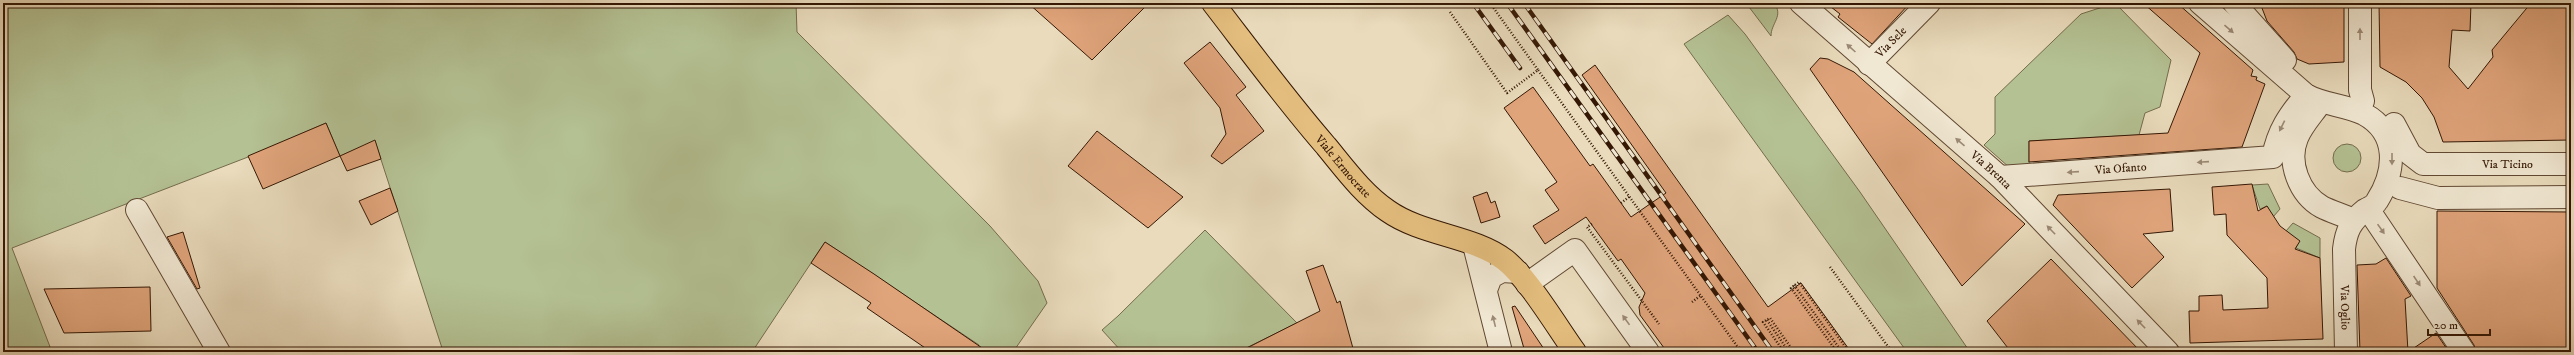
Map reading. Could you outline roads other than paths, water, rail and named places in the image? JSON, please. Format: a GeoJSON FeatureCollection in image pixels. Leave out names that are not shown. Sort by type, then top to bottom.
{"type":"FeatureCollection","features":[{"type":"Feature","properties":{"kind":"main road","name":"Viale Ermocrate"},"geometry":{"type":"LineString","coordinates":[[1213,3],[1311,129],[1362,190],[1389,212],[1419,227],[1474,245],[1505,260],[1522,278],[1575,352]]}},
{"type":"Feature","properties":{"kind":"street","name":"Via Brenta"},"geometry":{"type":"LineString","coordinates":[[1801,3],[2000,177],[2168,352]]}},
{"type":"Feature","properties":{"kind":"street","name":"Via Sele"},"geometry":{"type":"LineString","coordinates":[[1869,64],[1929,3]]}},
{"type":"Feature","properties":{"kind":"street"},"geometry":{"type":"LineString","coordinates":[[2234,3],[2306,82],[2322,92],[2363,101],[2382,110],[2393,122],[2410,154],[2433,164]]}},
{"type":"Feature","properties":{"kind":"street"},"geometry":{"type":"LineString","coordinates":[[2360,3],[2360,64],[2363,101]]}},
{"type":"Feature","properties":{"kind":"street"},"geometry":{"type":"LineString","coordinates":[[2210,5],[2314,99],[2363,113],[2384,130],[2392,147],[2392,164],[2389,177],[2366,210]]}},
{"type":"Feature","properties":{"kind":"street"},"geometry":{"type":"LineString","coordinates":[[2314,99],[2296,139],[2294,164],[2298,181],[2308,196],[2322,207],[2366,210],[2390,196],[2400,188],[2413,169],[2433,164]]}},
{"type":"Feature","properties":{"kind":"street","name":"Via Ofanto"},"geometry":{"type":"LineString","coordinates":[[2000,177],[2273,157],[2280,130],[2286,118],[2314,99]]}},
{"type":"Feature","properties":{"kind":"street","name":"Via Ticino"},"geometry":{"type":"LineString","coordinates":[[2433,164],[2571,164]]}},
{"type":"Feature","properties":{"kind":"street"},"geometry":{"type":"LineString","coordinates":[[2400,188],[2438,198],[2571,197]]}},
{"type":"Feature","properties":{"kind":"street"},"geometry":{"type":"LineString","coordinates":[[137,210],[219,352]]}},
{"type":"Feature","properties":{"kind":"street"},"geometry":{"type":"LineString","coordinates":[[2366,210],[2395,248],[2464,352]]}},
{"type":"Feature","properties":{"kind":"street","name":"Via Oglio"},"geometry":{"type":"LineString","coordinates":[[2346,352],[2344,264],[2346,234],[2366,210]]}},
{"type":"Feature","properties":{"kind":"street"},"geometry":{"type":"LineString","coordinates":[[1474,245],[1501,352]]}},
{"type":"Feature","properties":{"kind":"street"},"geometry":{"type":"LineString","coordinates":[[1486,290],[1491,277],[1502,271],[1522,278],[1575,250],[1648,352]]}},
{"type":"Feature","properties":{"kind":"railway"},"geometry":{"type":"LineString","coordinates":[[1473,3],[1520,68]]}},
{"type":"Feature","properties":{"kind":"railway"},"geometry":{"type":"LineString","coordinates":[[1507,3],[1758,352]]}},
{"type":"Feature","properties":{"kind":"railway"},"geometry":{"type":"LineString","coordinates":[[1524,3],[1773,352]]}}]}
